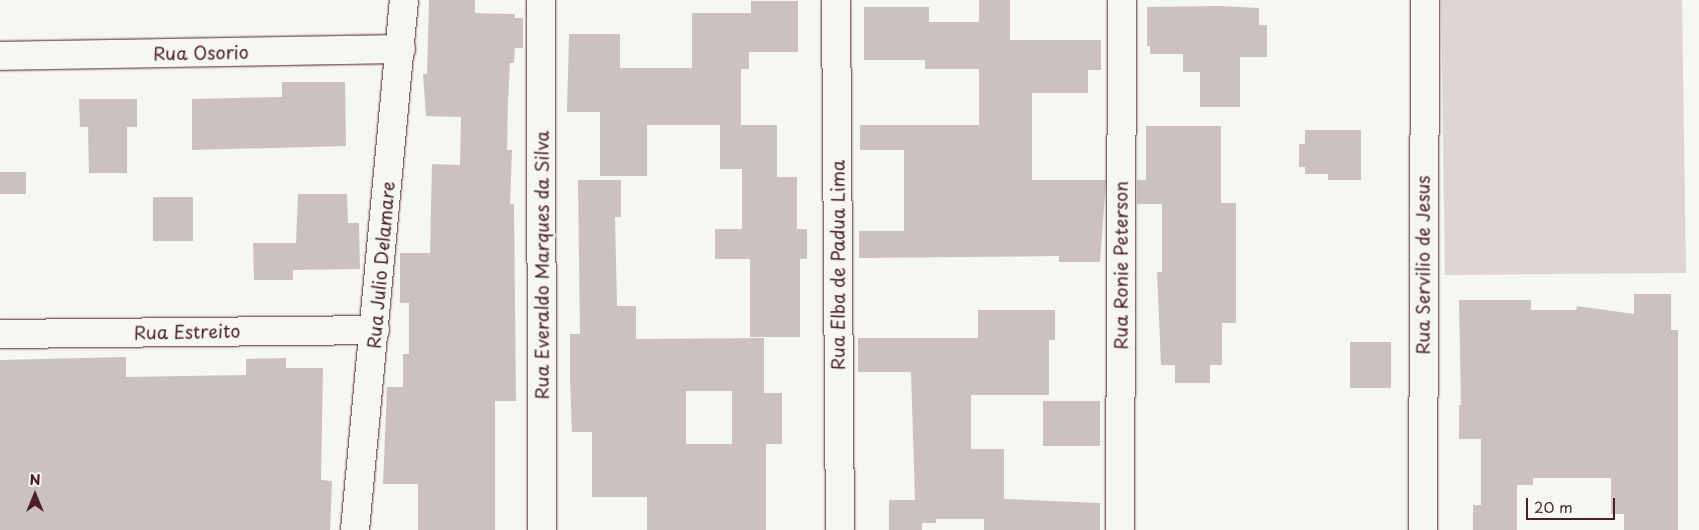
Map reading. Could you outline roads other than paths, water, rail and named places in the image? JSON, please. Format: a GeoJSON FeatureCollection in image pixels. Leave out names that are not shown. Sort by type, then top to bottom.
{"type":"FeatureCollection","features":[{"type":"Feature","properties":{"kind":"street","name":"Rua Julio Delamare"},"geometry":{"type":"LineString","coordinates":[[355,530],[401,49],[404,0]]}},
{"type":"Feature","properties":{"kind":"street","name":"Rua Everaldo Marques da Silva"},"geometry":{"type":"LineString","coordinates":[[541,0],[542,530]]}},
{"type":"Feature","properties":{"kind":"street","name":"Rua Elba de Padua Lima"},"geometry":{"type":"LineString","coordinates":[[836,0],[840,530]]}},
{"type":"Feature","properties":{"kind":"street","name":"Rua Ronie Peterson"},"geometry":{"type":"LineString","coordinates":[[1120,530],[1122,0]]}},
{"type":"Feature","properties":{"kind":"street","name":"Rua Servilio de Jesus"},"geometry":{"type":"LineString","coordinates":[[1423,530],[1425,0]]}},
{"type":"Feature","properties":{"kind":"street","name":"Rua Osorio"},"geometry":{"type":"LineString","coordinates":[[0,56],[401,49]]}},
{"type":"Feature","properties":{"kind":"street","name":"Rua Estreito"},"geometry":{"type":"LineString","coordinates":[[0,334],[375,330]]}}]}
